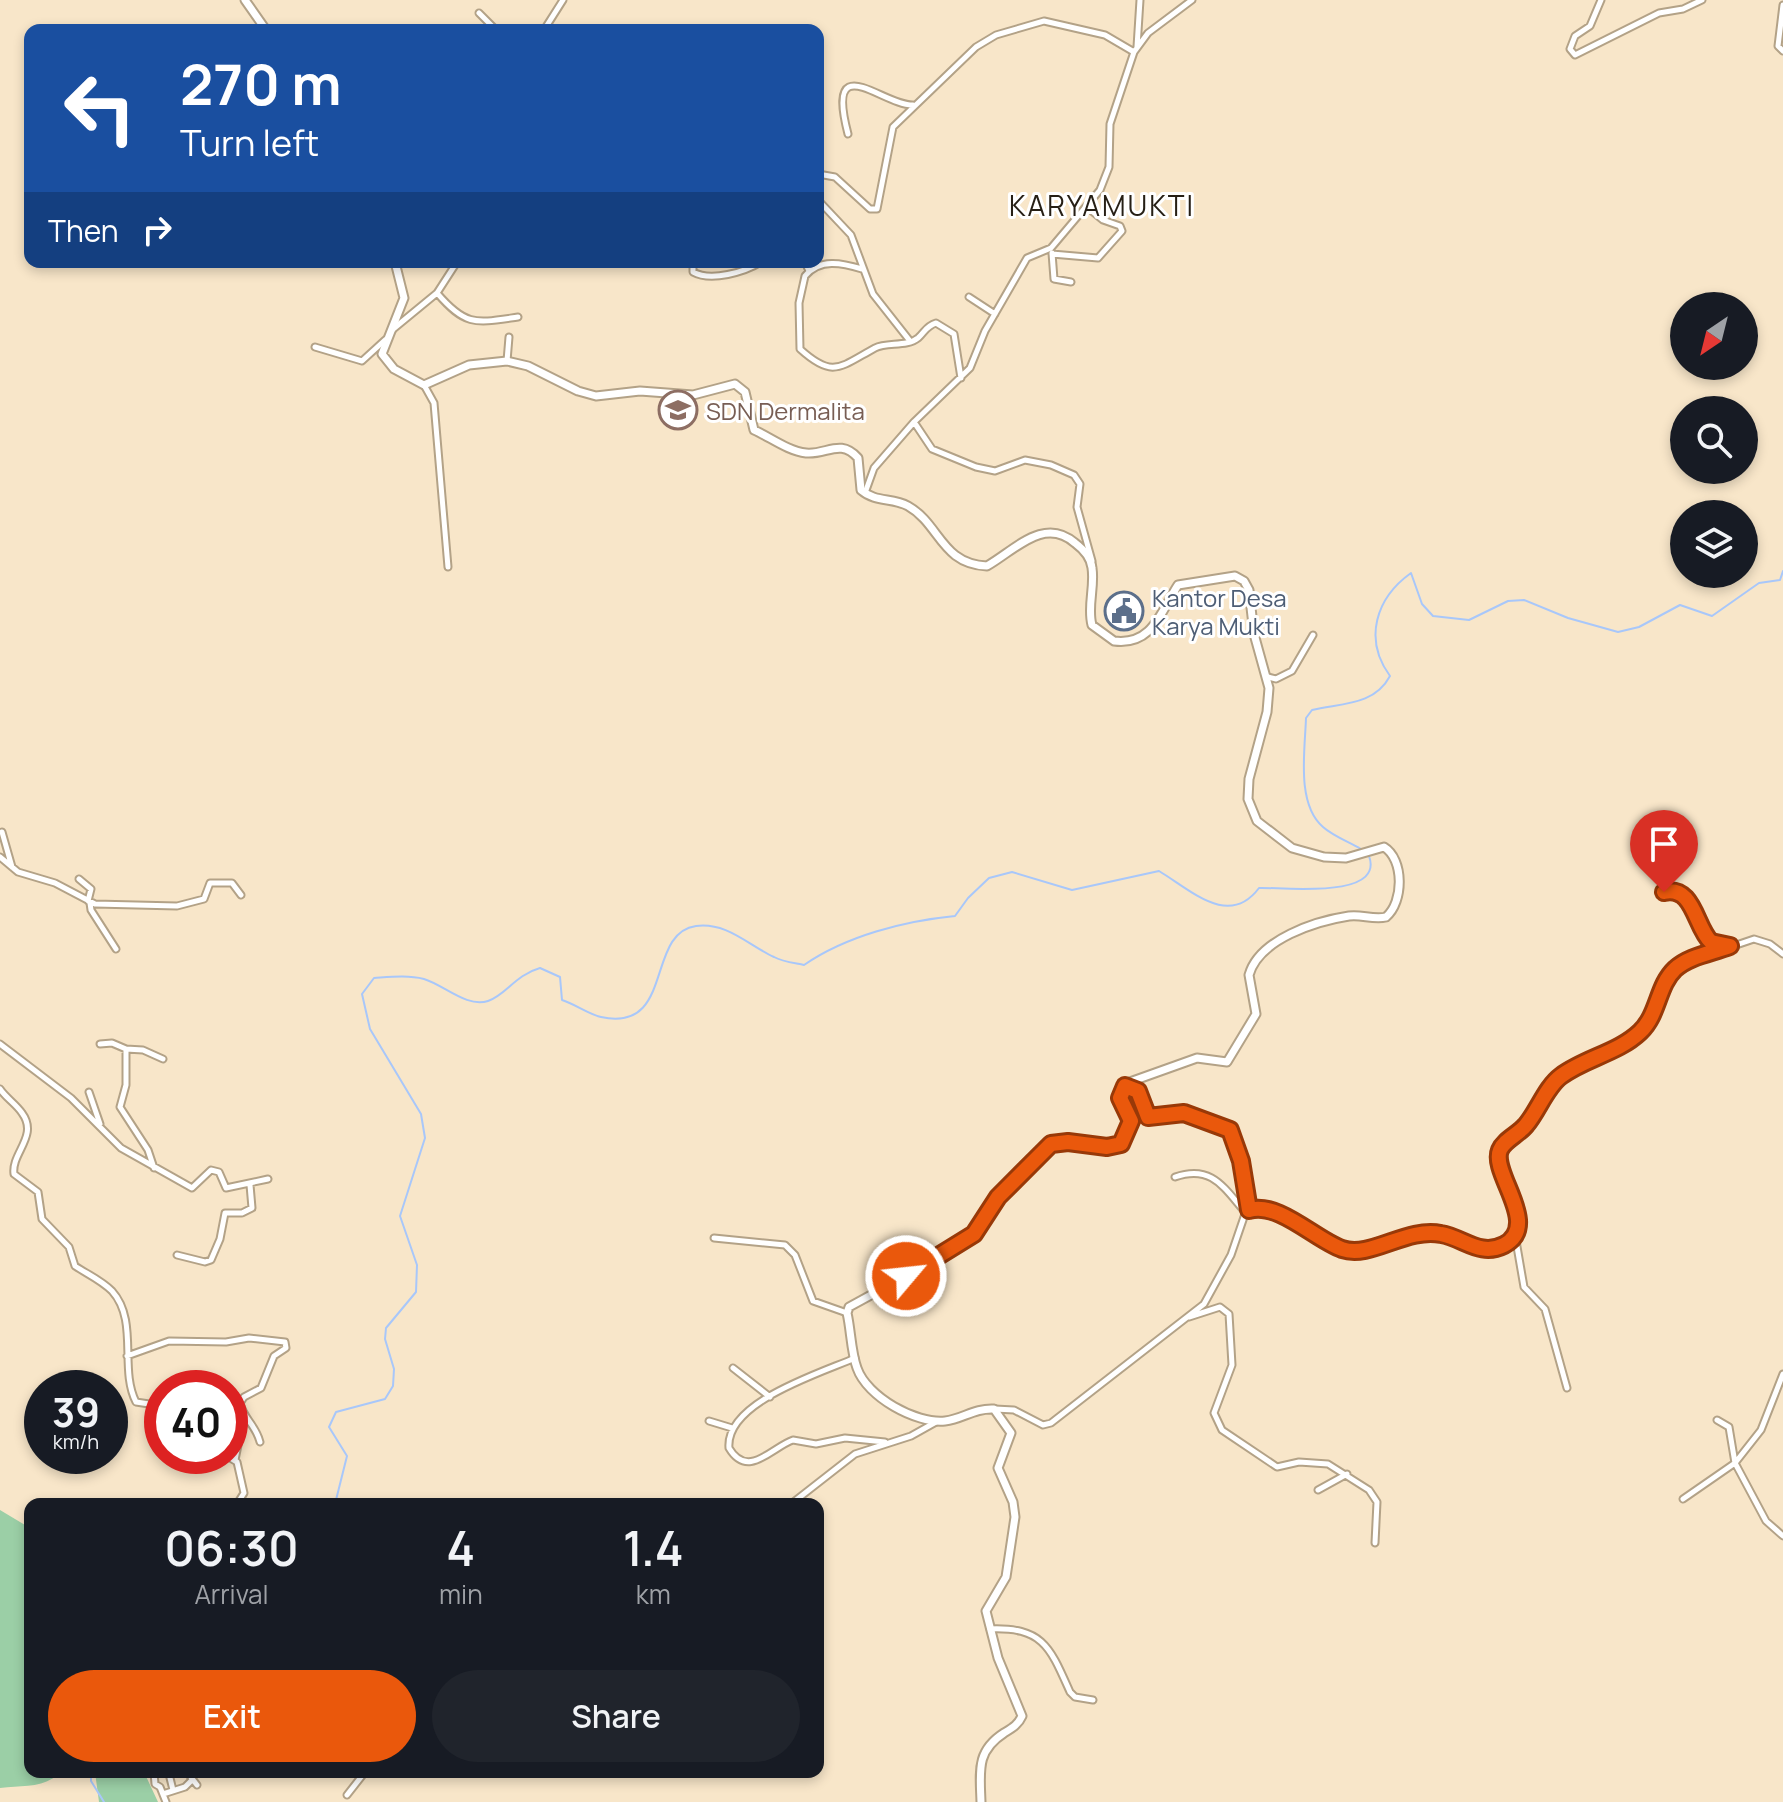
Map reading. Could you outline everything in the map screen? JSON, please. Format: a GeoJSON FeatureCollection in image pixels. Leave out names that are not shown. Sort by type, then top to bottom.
{"type":"FeatureCollection","features":[{"type":"Feature","properties":{"kind":"street"},"geometry":{"type":"LineString","coordinates":[[245,0],[262,24]]}},
{"type":"Feature","properties":{"kind":"street"},"geometry":{"type":"LineString","coordinates":[[548,24],[563,0]]}},
{"type":"Feature","properties":{"kind":"street"},"geometry":{"type":"LineString","coordinates":[[1071,282],[1054,279],[1052,251],[1087,207],[1108,174],[1110,124],[1136,49],[1140,0]]}},
{"type":"Feature","properties":{"kind":"street"},"geometry":{"type":"LineString","coordinates":[[1136,49],[1155,26],[1192,0]]}},
{"type":"Feature","properties":{"kind":"street"},"geometry":{"type":"LineString","coordinates":[[1601,0],[1590,26],[1572,41],[1570,49],[1575,55],[1659,13],[1683,9],[1702,0]]}},
{"type":"Feature","properties":{"kind":"street"},"geometry":{"type":"LineString","coordinates":[[1132,3],[1137,9]]}},
{"type":"Feature","properties":{"kind":"street"},"geometry":{"type":"LineString","coordinates":[[1783,5],[1778,46],[1783,51]]}},
{"type":"Feature","properties":{"kind":"street"},"geometry":{"type":"LineString","coordinates":[[479,13],[490,24]]}},
{"type":"Feature","properties":{"kind":"street"},"geometry":{"type":"LineString","coordinates":[[824,175],[835,177],[875,210],[879,206],[890,131],[976,47],[996,35],[1037,21],[1105,35],[1136,49]]}},
{"type":"Feature","properties":{"kind":"street"},"geometry":{"type":"LineString","coordinates":[[848,134],[841,107],[848,91],[855,86],[866,86],[895,101],[914,105]]}},
{"type":"Feature","properties":{"kind":"street"},"geometry":{"type":"LineString","coordinates":[[824,206],[851,235],[873,294],[910,341]]}},
{"type":"Feature","properties":{"kind":"street"},"geometry":{"type":"LineString","coordinates":[[864,494],[874,468],[914,422],[961,379],[1027,258],[1052,251],[1098,258],[1122,231],[1122,227],[1099,218],[1087,207]]}},
{"type":"Feature","properties":{"kind":"street"},"geometry":{"type":"LineString","coordinates":[[824,266],[835,263],[862,269]]}},
{"type":"Feature","properties":{"kind":"street"},"geometry":{"type":"LineString","coordinates":[[396,268],[404,298],[386,336],[382,354],[387,363],[424,385],[434,403],[448,567]]}},
{"type":"Feature","properties":{"kind":"street"},"geometry":{"type":"LineString","coordinates":[[315,347],[362,361],[386,336],[437,293],[453,268]]}},
{"type":"Feature","properties":{"kind":"street"},"geometry":{"type":"LineString","coordinates":[[693,268],[699,276],[738,272],[747,268]]}},
{"type":"Feature","properties":{"kind":"street"},"geometry":{"type":"LineString","coordinates":[[808,268],[800,295],[798,346],[819,367],[837,368],[868,355],[875,348],[910,341],[934,323],[951,330],[961,379]]}},
{"type":"Feature","properties":{"kind":"street"},"geometry":{"type":"LineString","coordinates":[[809,271],[819,268]]}},
{"type":"Feature","properties":{"kind":"street"},"geometry":{"type":"LineString","coordinates":[[437,293],[452,311],[468,321],[478,323],[518,317]]}},
{"type":"Feature","properties":{"kind":"street"},"geometry":{"type":"LineString","coordinates":[[969,297],[995,314]]}},
{"type":"Feature","properties":{"kind":"street"},"geometry":{"type":"LineString","coordinates":[[507,361],[509,337]]}},
{"type":"Feature","properties":{"kind":"street"},"geometry":{"type":"LineString","coordinates":[[424,385],[469,365],[507,361],[528,366],[578,391],[596,396],[640,391],[693,395],[735,384],[745,392],[754,430],[802,452],[839,447],[856,455],[859,462],[858,484],[864,494],[879,501],[897,501],[909,506],[928,523],[941,545],[978,565],[987,566],[1015,545],[1050,531],[1073,541],[1092,566]]}},
{"type":"Feature","properties":{"kind":"street"},"geometry":{"type":"LineString","coordinates":[[914,422],[932,449],[976,467],[995,471],[1025,460],[1051,465],[1074,475],[1080,484],[1077,507],[1089,540],[1092,625],[1108,639],[1120,642],[1132,640],[1155,627],[1178,585],[1231,576],[1240,579],[1249,590],[1254,634],[1268,677],[1267,712],[1249,779],[1252,812],[1269,833],[1292,848],[1336,858],[1384,847],[1395,860],[1398,896],[1391,914],[1380,918],[1343,917],[1280,940],[1251,968],[1248,983],[1256,1014],[1227,1062],[1197,1058],[1125,1086],[1120,1098],[1131,1121],[1121,1144],[1107,1147],[1068,1142],[1051,1144],[998,1197],[974,1234],[946,1254],[856,1301],[847,1313],[855,1358],[864,1381],[914,1416],[936,1421],[952,1420],[977,1409],[1014,1410],[1047,1425],[1184,1319],[1211,1294],[1248,1212],[1241,1161],[1230,1130],[1184,1113],[1148,1117],[1138,1091],[1125,1086]]}},
{"type":"Feature","properties":{"kind":"street"},"geometry":{"type":"LineString","coordinates":[[1268,677],[1276,679],[1292,671],[1313,635]]}},
{"type":"Feature","properties":{"kind":"street"},"geometry":{"type":"LineString","coordinates":[[2,832],[12,868]]}},
{"type":"Feature","properties":{"kind":"street"},"geometry":{"type":"LineString","coordinates":[[0,857],[12,868],[55,883],[89,902],[177,906],[204,899],[210,883],[232,883],[241,895]]}},
{"type":"Feature","properties":{"kind":"street"},"geometry":{"type":"LineString","coordinates":[[79,879],[91,889],[91,910],[116,949]]}},
{"type":"Feature","properties":{"kind":"street"},"geometry":{"type":"LineString","coordinates":[[1664,892],[1676,892],[1687,900],[1711,942],[1730,946]]}},
{"type":"Feature","properties":{"kind":"street"},"geometry":{"type":"LineString","coordinates":[[1567,1388],[1545,1309],[1524,1287],[1515,1235],[1516,1212],[1499,1160],[1502,1147],[1524,1128],[1561,1076],[1642,1030],[1654,1016],[1665,983],[1675,969],[1754,939],[1770,944],[1783,954]]}},
{"type":"Feature","properties":{"kind":"street"},"geometry":{"type":"LineString","coordinates":[[100,1044],[112,1043],[126,1049],[143,1050],[163,1059]]}},
{"type":"Feature","properties":{"kind":"street"},"geometry":{"type":"LineString","coordinates":[[0,1044],[71,1098],[121,1148],[192,1188],[213,1170],[219,1172],[226,1188],[268,1179]]}},
{"type":"Feature","properties":{"kind":"street"},"geometry":{"type":"LineString","coordinates":[[126,1049],[126,1085],[120,1107],[148,1150],[155,1169]]}},
{"type":"Feature","properties":{"kind":"street"},"geometry":{"type":"LineString","coordinates":[[0,1089],[21,1110],[27,1126],[26,1143],[13,1169],[14,1174],[38,1192],[42,1219],[69,1247],[75,1266],[93,1276],[115,1296],[126,1329],[127,1383],[136,1402],[144,1403]]}},
{"type":"Feature","properties":{"kind":"street"},"geometry":{"type":"LineString","coordinates":[[89,1092],[101,1129]]}},
{"type":"Feature","properties":{"kind":"street"},"geometry":{"type":"LineString","coordinates":[[1175,1177],[1191,1172],[1213,1176],[1248,1212]]}},
{"type":"Feature","properties":{"kind":"street"},"geometry":{"type":"LineString","coordinates":[[177,1255],[211,1260],[220,1239],[225,1213],[242,1213],[252,1208],[250,1185]]}},
{"type":"Feature","properties":{"kind":"street"},"geometry":{"type":"LineString","coordinates":[[1248,1212],[1263,1209],[1295,1222],[1346,1251],[1367,1250],[1395,1238],[1433,1232],[1485,1249],[1505,1244],[1515,1235]]}},
{"type":"Feature","properties":{"kind":"street"},"geometry":{"type":"LineString","coordinates":[[714,1238],[785,1245],[795,1255],[813,1301],[847,1313]]}},
{"type":"Feature","properties":{"kind":"street"},"geometry":{"type":"LineString","coordinates":[[1184,1319],[1220,1307],[1229,1314],[1232,1365],[1214,1413],[1222,1430],[1277,1467],[1312,1461],[1347,1474],[1376,1496],[1375,1543]]}},
{"type":"Feature","properties":{"kind":"street"},"geometry":{"type":"LineString","coordinates":[[127,1356],[169,1341],[226,1342],[249,1338],[285,1342],[286,1348],[274,1356],[261,1388],[248,1396]]}},
{"type":"Feature","properties":{"kind":"street"},"geometry":{"type":"LineString","coordinates":[[855,1358],[751,1408],[732,1428],[729,1448],[746,1461],[764,1460],[793,1440],[816,1444],[845,1438],[885,1442]]}},
{"type":"Feature","properties":{"kind":"street"},"geometry":{"type":"LineString","coordinates":[[733,1368],[770,1397]]}},
{"type":"Feature","properties":{"kind":"street"},"geometry":{"type":"LineString","coordinates":[[1683,1499],[1705,1487],[1735,1463],[1761,1430],[1783,1374]]}},
{"type":"Feature","properties":{"kind":"street"},"geometry":{"type":"LineString","coordinates":[[981,1802],[981,1755],[991,1742],[1018,1724],[1022,1716],[989,1629],[986,1605],[1006,1577],[1015,1509],[998,1468],[1011,1433],[994,1409]]}},
{"type":"Feature","properties":{"kind":"street"},"geometry":{"type":"LineString","coordinates":[[248,1418],[254,1424],[260,1442]]}},
{"type":"Feature","properties":{"kind":"street"},"geometry":{"type":"LineString","coordinates":[[1717,1420],[1729,1427],[1735,1463],[1766,1521],[1783,1536]]}},
{"type":"Feature","properties":{"kind":"street"},"geometry":{"type":"LineString","coordinates":[[709,1421],[732,1428]]}},
{"type":"Feature","properties":{"kind":"street"},"geometry":{"type":"LineString","coordinates":[[798,1498],[837,1465],[885,1442],[911,1436],[936,1421]]}},
{"type":"Feature","properties":{"kind":"street"},"geometry":{"type":"LineString","coordinates":[[239,1474],[244,1493],[241,1498]]}},
{"type":"Feature","properties":{"kind":"street"},"geometry":{"type":"LineString","coordinates":[[1318,1490],[1347,1474]]}},
{"type":"Feature","properties":{"kind":"street"},"geometry":{"type":"LineString","coordinates":[[989,1629],[1019,1629],[1038,1637],[1049,1650],[1070,1692],[1075,1697],[1093,1700]]}},
{"type":"Feature","properties":{"kind":"street"},"geometry":{"type":"LineString","coordinates":[[154,1778],[166,1802]]}},
{"type":"Feature","properties":{"kind":"street"},"geometry":{"type":"LineString","coordinates":[[171,1778],[173,1790]]}},
{"type":"Feature","properties":{"kind":"street"},"geometry":{"type":"LineString","coordinates":[[163,1794],[195,1783],[191,1778]]}},
{"type":"Feature","properties":{"kind":"street"},"geometry":{"type":"LineString","coordinates":[[347,1795],[360,1778]]}},
{"type":"Feature","properties":{"kind":"green space"},"geometry":{"type":"Polygon","coordinates":[[[0,1510],[24,1524],[24,1778],[52,1778],[40,1784],[0,1788],[0,1510]]]}},
{"type":"Feature","properties":{"kind":"green space"},"geometry":{"type":"Polygon","coordinates":[[[96,1778],[147,1778],[158,1802],[99,1802],[96,1778]]]}},
{"type":"Feature","properties":{"kind":"waterway"},"geometry":{"type":"LineString","coordinates":[[1361,849],[1336,836],[1314,817],[1305,791],[1306,718],[1312,710],[1356,702],[1383,686],[1390,676],[1377,648],[1377,620],[1389,594],[1411,573],[1422,604],[1433,616],[1469,620],[1508,601],[1524,600],[1568,618],[1618,632],[1639,627],[1680,605],[1712,616],[1759,583],[1780,580],[1783,571]]}},
{"type":"Feature","properties":{"kind":"waterway"},"geometry":{"type":"LineString","coordinates":[[336,1498],[347,1456],[329,1427],[336,1412],[385,1399],[393,1386],[394,1369],[385,1339],[386,1328],[416,1292],[417,1265],[400,1216],[425,1138],[421,1114],[370,1029],[362,994],[374,978],[424,979],[464,999],[480,1002],[494,998],[524,975],[540,968],[560,977],[562,1000],[601,1017],[624,1018],[640,1011],[650,997],[670,945],[680,933],[696,926],[718,927],[778,959],[804,965],[857,938],[916,922],[955,916],[989,878],[1012,872],[1072,890],[1159,871],[1210,902],[1235,905],[1247,900],[1259,888],[1308,889],[1347,885],[1362,879],[1370,870],[1369,856]]}},
{"type":"Feature","properties":{"kind":"waterway"},"geometry":{"type":"LineString","coordinates":[[91,1778],[104,1802]]}},
{"type":"Feature","properties":{"kind":"place","name":"SDN Dermalita"},"geometry":{"type":"Point","coordinates":[678,410]}},
{"type":"Feature","properties":{"kind":"place","name":"Kantor Desa Karya Mukti"},"geometry":{"type":"Point","coordinates":[1124,611]}},
{"type":"Feature","properties":{"kind":"district","name":"KARYAMUKTI"},"geometry":{"type":"Point","coordinates":[1102,205]}},
{"type":"Feature","properties":{"kind":"route"},"geometry":{"type":"LineString","coordinates":[[906,1276],[974,1234],[998,1197],[1051,1144],[1058,1141],[1107,1147],[1121,1144],[1131,1121],[1120,1098],[1125,1086],[1138,1091],[1148,1117],[1184,1113],[1230,1130],[1241,1161],[1249,1210],[1263,1209],[1295,1222],[1336,1247],[1356,1252],[1407,1235],[1433,1232],[1476,1248],[1495,1248],[1509,1242],[1515,1235],[1516,1212],[1499,1160],[1502,1147],[1524,1128],[1561,1076],[1621,1045],[1642,1030],[1654,1016],[1665,983],[1675,969],[1683,963],[1730,946],[1711,942],[1704,936],[1693,907],[1687,900],[1676,892],[1664,892]]}}]}
